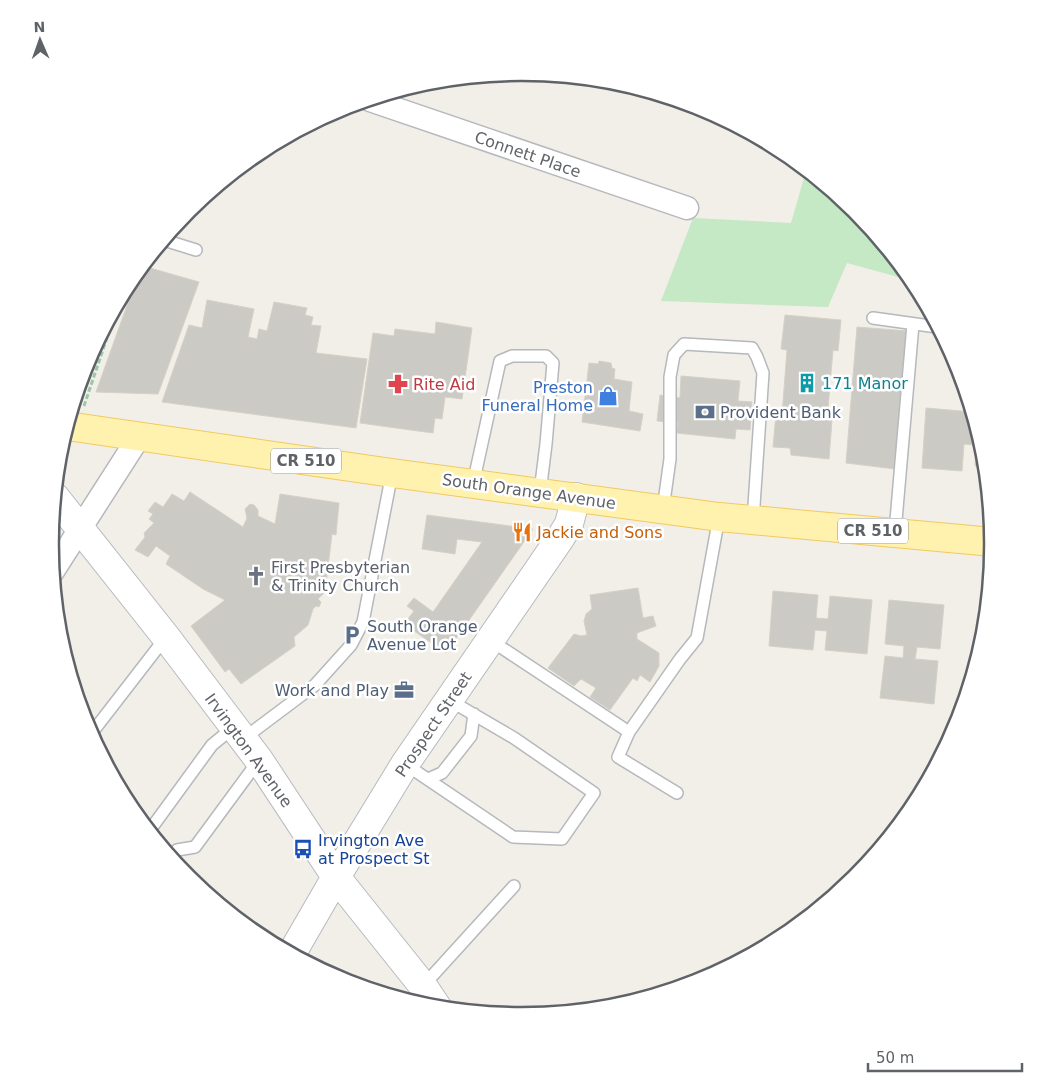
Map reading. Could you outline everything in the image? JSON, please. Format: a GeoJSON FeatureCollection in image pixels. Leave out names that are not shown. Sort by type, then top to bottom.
{"type":"FeatureCollection","features":[{"type":"Feature","properties":{"kind":"main road","name":"South Orange Avenue"},"geometry":{"type":"LineString","coordinates":[[77,418],[139,437],[392,473],[719,517],[984,541]]}},
{"type":"Feature","properties":{"kind":"main road","name":"Prospect Street"},"geometry":{"type":"LineString","coordinates":[[296,948],[405,764],[526,590],[569,524],[576,497]]}},
{"type":"Feature","properties":{"kind":"main road","name":"Irvington Avenue"},"geometry":{"type":"LineString","coordinates":[[61,504],[166,637],[245,742],[336,877],[430,997]]}},
{"type":"Feature","properties":{"kind":"street","name":"Connett Place"},"geometry":{"type":"LineString","coordinates":[[381,104],[686,208]]}},
{"type":"Feature","properties":{"kind":"street"},"geometry":{"type":"LineString","coordinates":[[60,560],[139,437]]}},
{"type":"Feature","properties":{"kind":"lane"},"geometry":{"type":"LineString","coordinates":[[171,242],[196,250]]}},
{"type":"Feature","properties":{"kind":"lane"},"geometry":{"type":"LineString","coordinates":[[873,318],[930,326]]}},
{"type":"Feature","properties":{"kind":"lane"},"geometry":{"type":"LineString","coordinates":[[895,532],[913,324]]}},
{"type":"Feature","properties":{"kind":"lane"},"geometry":{"type":"LineString","coordinates":[[663,509],[670,459],[670,376],[674,355],[684,344],[752,348],[763,373],[752,520]]}},
{"type":"Feature","properties":{"kind":"lane"},"geometry":{"type":"LineString","coordinates":[[473,484],[500,361],[512,356],[546,356],[553,363],[540,492]]}},
{"type":"Feature","properties":{"kind":"lane"},"geometry":{"type":"LineString","coordinates":[[176,851],[195,847],[245,742],[315,684],[351,645],[363,622],[392,473]]}},
{"type":"Feature","properties":{"kind":"lane"},"geometry":{"type":"LineString","coordinates":[[677,793],[618,757],[630,732],[680,659],[697,638],[719,517]]}},
{"type":"Feature","properties":{"kind":"lane"},"geometry":{"type":"LineString","coordinates":[[97,727],[166,637]]}},
{"type":"Feature","properties":{"kind":"lane"},"geometry":{"type":"LineString","coordinates":[[490,640],[630,732]]}},
{"type":"Feature","properties":{"kind":"lane"},"geometry":{"type":"LineString","coordinates":[[405,764],[513,836],[562,839],[589,801],[594,793],[514,738],[449,700]]}},
{"type":"Feature","properties":{"kind":"lane"},"geometry":{"type":"LineString","coordinates":[[428,779],[442,773],[471,736],[474,714]]}},
{"type":"Feature","properties":{"kind":"lane"},"geometry":{"type":"LineString","coordinates":[[153,825],[212,745],[245,742]]}},
{"type":"Feature","properties":{"kind":"lane"},"geometry":{"type":"LineString","coordinates":[[430,997],[514,886]]}},
{"type":"Feature","properties":{"kind":"path"},"geometry":{"type":"LineString","coordinates":[[82,399],[95,364]]}},
{"type":"Feature","properties":{"kind":"green space"},"geometry":{"type":"Polygon","coordinates":[[[804,178],[849,217],[889,262],[899,277],[847,263],[828,307],[661,301],[693,218],[791,223],[804,178]]]}},
{"type":"Feature","properties":{"kind":"building"},"geometry":{"type":"Polygon","coordinates":[[[150,268],[199,282],[158,394],[96,392],[129,300],[150,268]]]}},
{"type":"Feature","properties":{"kind":"building"},"geometry":{"type":"Polygon","coordinates":[[[207,300],[254,309],[248,337],[257,339],[259,329],[267,331],[274,302],[307,308],[305,315],[313,317],[311,325],[321,326],[316,353],[367,359],[356,428],[162,402],[189,325],[202,328],[207,300]]]}},
{"type":"Feature","properties":{"kind":"building","name":"171 Manor"},"geometry":{"type":"Polygon","coordinates":[[[785,315],[841,320],[838,351],[833,350],[827,420],[832,420],[829,459],[791,455],[790,448],[773,447],[776,414],[782,415],[787,350],[781,349],[785,315]]]}},
{"type":"Feature","properties":{"kind":"building"},"geometry":{"type":"Polygon","coordinates":[[[436,322],[472,328],[462,399],[445,397],[442,419],[435,418],[433,433],[360,423],[373,333],[394,336],[395,329],[435,334],[436,322]]]}},
{"type":"Feature","properties":{"kind":"building"},"geometry":{"type":"Polygon","coordinates":[[[857,327],[908,331],[895,469],[846,463],[857,327]]]}},
{"type":"Feature","properties":{"kind":"building","name":"Preston Funeral Home"},"geometry":{"type":"Polygon","coordinates":[[[599,361],[611,363],[612,368],[615,369],[614,379],[632,382],[629,411],[643,414],[640,431],[582,422],[589,363],[598,364],[599,361]]]}},
{"type":"Feature","properties":{"kind":"building","name":"Provident Bank"},"geometry":{"type":"Polygon","coordinates":[[[681,376],[740,381],[738,401],[752,402],[750,430],[736,429],[735,439],[676,433],[678,423],[657,421],[660,395],[680,398],[681,376]]]}},
{"type":"Feature","properties":{"kind":"building"},"geometry":{"type":"Polygon","coordinates":[[[926,408],[965,411],[973,445],[964,444],[962,471],[922,468],[926,408]]]}},
{"type":"Feature","properties":{"kind":"building","name":"First Presbyterian & Trinity Church"},"geometry":{"type":"Polygon","coordinates":[[[190,492],[243,527],[247,518],[245,509],[250,504],[254,505],[258,510],[258,516],[275,524],[280,494],[339,503],[336,535],[332,534],[325,592],[318,599],[321,602],[319,607],[316,606],[313,609],[308,625],[294,637],[295,646],[241,684],[229,669],[225,672],[191,626],[225,600],[203,589],[166,564],[170,556],[156,546],[148,557],[135,550],[145,537],[144,533],[154,523],[149,519],[153,514],[148,511],[155,502],[163,507],[172,494],[184,501],[190,492]]]}},
{"type":"Feature","properties":{"kind":"building"},"geometry":{"type":"Polygon","coordinates":[[[427,515],[533,529],[446,653],[404,624],[414,611],[407,606],[414,598],[433,612],[482,542],[457,539],[455,554],[422,549],[427,515]]]}},
{"type":"Feature","properties":{"kind":"building"},"geometry":{"type":"Polygon","coordinates":[[[638,588],[643,618],[653,616],[656,626],[637,633],[637,639],[659,653],[659,666],[650,682],[640,675],[637,681],[633,678],[610,710],[590,697],[596,688],[581,679],[574,686],[548,668],[574,634],[587,635],[584,621],[586,614],[592,609],[590,595],[638,588]]]}},
{"type":"Feature","properties":{"kind":"building"},"geometry":{"type":"Polygon","coordinates":[[[773,591],[818,595],[816,618],[828,619],[830,596],[872,600],[867,654],[825,650],[827,631],[815,630],[813,650],[769,646],[773,591]]]}},
{"type":"Feature","properties":{"kind":"building"},"geometry":{"type":"Polygon","coordinates":[[[889,600],[944,605],[940,649],[917,647],[915,659],[938,661],[934,704],[880,698],[885,656],[903,658],[904,646],[885,644],[889,600]]]}},
{"type":"Feature","properties":{"kind":"place","name":"171 Manor"},"geometry":{"type":"Point","coordinates":[807,383]}},
{"type":"Feature","properties":{"kind":"place","name":"Rite Aid"},"geometry":{"type":"Point","coordinates":[398,384]}},
{"type":"Feature","properties":{"kind":"place","name":"Preston Funeral Home"},"geometry":{"type":"Point","coordinates":[608,396]}},
{"type":"Feature","properties":{"kind":"place","name":"Provident Bank"},"geometry":{"type":"Point","coordinates":[705,412]}},
{"type":"Feature","properties":{"kind":"place","name":"Jackie and Sons"},"geometry":{"type":"Point","coordinates":[522,532]}},
{"type":"Feature","properties":{"kind":"place","name":"First Presbyterian & Trinity Church"},"geometry":{"type":"Point","coordinates":[256,576]}},
{"type":"Feature","properties":{"kind":"place","name":"South Orange Avenue Lot"},"geometry":{"type":"Point","coordinates":[352,635]}},
{"type":"Feature","properties":{"kind":"place","name":"Work and Play"},"geometry":{"type":"Point","coordinates":[404,690]}},
{"type":"Feature","properties":{"kind":"place","name":"Irvington Ave at Prospect St"},"geometry":{"type":"Point","coordinates":[303,849]}}]}
